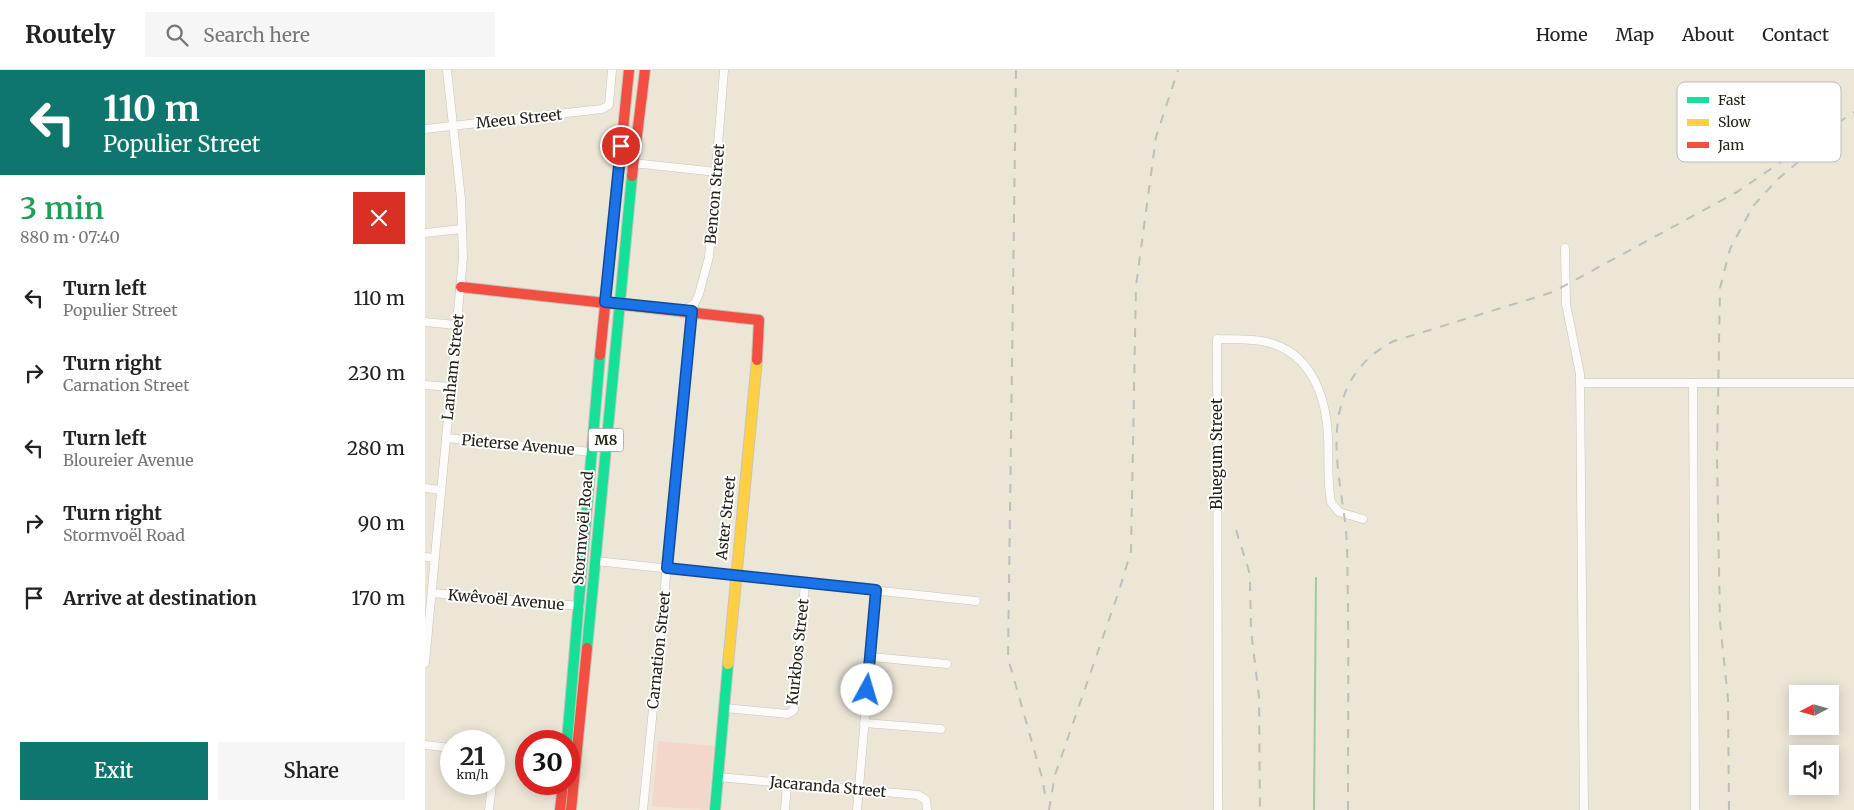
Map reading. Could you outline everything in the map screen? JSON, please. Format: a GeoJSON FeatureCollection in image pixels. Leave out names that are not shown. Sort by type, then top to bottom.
{"type":"FeatureCollection","features":[{"type":"Feature","properties":{"kind":"main road","name":"Stormvoël Road"},"geometry":{"type":"LineString","coordinates":[[568,730],[580,606],[591,452],[629,70]]}},
{"type":"Feature","properties":{"kind":"main road","name":"Stormvoël Road"},"geometry":{"type":"LineString","coordinates":[[571,810],[633,163],[645,70]]}},
{"type":"Feature","properties":{"kind":"main road"},"geometry":{"type":"LineString","coordinates":[[461,287],[688,311]]}},
{"type":"Feature","properties":{"kind":"main road","name":"Aster Street"},"geometry":{"type":"LineString","coordinates":[[688,311],[759,320],[760,330],[735,577],[715,810]]}},
{"type":"Feature","properties":{"kind":"main road"},"geometry":{"type":"LineString","coordinates":[[560,810],[562,795]]}},
{"type":"Feature","properties":{"kind":"street","name":"Lanham Street"},"geometry":{"type":"LineString","coordinates":[[425,663],[427,623],[432,593],[445,438],[461,287],[462,229],[454,126],[447,70]]}},
{"type":"Feature","properties":{"kind":"street","name":"Meeu Street"},"geometry":{"type":"LineString","coordinates":[[425,129],[602,110],[607,107],[609,102],[612,70]]}},
{"type":"Feature","properties":{"kind":"street","name":"Bencon Street"},"geometry":{"type":"LineString","coordinates":[[688,311],[695,303],[708,265],[724,70]]}},
{"type":"Feature","properties":{"kind":"street"},"geometry":{"type":"LineString","coordinates":[[633,163],[717,172]]}},
{"type":"Feature","properties":{"kind":"street"},"geometry":{"type":"LineString","coordinates":[[425,233],[462,229]]}},
{"type":"Feature","properties":{"kind":"street"},"geometry":{"type":"LineString","coordinates":[[1565,248],[1566,304],[1580,383],[1584,810]]}},
{"type":"Feature","properties":{"kind":"street","name":"Carnation Street"},"geometry":{"type":"LineString","coordinates":[[643,810],[667,568],[688,311]]}},
{"type":"Feature","properties":{"kind":"street"},"geometry":{"type":"LineString","coordinates":[[425,322],[456,325]]}},
{"type":"Feature","properties":{"kind":"street","name":"Bluegum Street"},"geometry":{"type":"LineString","coordinates":[[1218,810],[1217,339],[1260,340],[1275,344],[1302,362],[1313,376],[1326,414],[1330,496],[1333,506],[1344,515],[1363,518]]}},
{"type":"Feature","properties":{"kind":"street"},"geometry":{"type":"LineString","coordinates":[[1580,383],[1854,382]]}},
{"type":"Feature","properties":{"kind":"street"},"geometry":{"type":"LineString","coordinates":[[1693,383],[1695,810]]}},
{"type":"Feature","properties":{"kind":"street"},"geometry":{"type":"LineString","coordinates":[[425,385],[451,387]]}},
{"type":"Feature","properties":{"kind":"street","name":"Pieterse Avenue"},"geometry":{"type":"LineString","coordinates":[[445,438],[591,452]]}},
{"type":"Feature","properties":{"kind":"street"},"geometry":{"type":"LineString","coordinates":[[425,488],[441,490]]}},
{"type":"Feature","properties":{"kind":"street"},"geometry":{"type":"LineString","coordinates":[[425,557],[435,558]]}},
{"type":"Feature","properties":{"kind":"street"},"geometry":{"type":"LineString","coordinates":[[596,561],[735,577],[976,600]]}},
{"type":"Feature","properties":{"kind":"street","name":"Kurkbos Street"},"geometry":{"type":"LineString","coordinates":[[725,708],[788,714],[794,710],[805,584]]}},
{"type":"Feature","properties":{"kind":"street"},"geometry":{"type":"LineString","coordinates":[[857,810],[876,590]]}},
{"type":"Feature","properties":{"kind":"street","name":"Kwêvoël Avenue"},"geometry":{"type":"LineString","coordinates":[[432,593],[580,606]]}},
{"type":"Feature","properties":{"kind":"street"},"geometry":{"type":"LineString","coordinates":[[871,657],[947,664]]}},
{"type":"Feature","properties":{"kind":"street"},"geometry":{"type":"LineString","coordinates":[[864,723],[941,729]]}},
{"type":"Feature","properties":{"kind":"street"},"geometry":{"type":"LineString","coordinates":[[425,745],[440,747]]}},
{"type":"Feature","properties":{"kind":"street","name":"Jacaranda Street"},"geometry":{"type":"LineString","coordinates":[[719,778],[918,795],[926,800],[927,810]]}},
{"type":"Feature","properties":{"kind":"street"},"geometry":{"type":"LineString","coordinates":[[785,810],[787,784]]}},
{"type":"Feature","properties":{"kind":"street"},"geometry":{"type":"LineString","coordinates":[[489,810],[491,795]]}},
{"type":"Feature","properties":{"kind":"shaded area"},"geometry":{"type":"Polygon","coordinates":[[[658,741],[714,746],[708,810],[652,806],[658,741]]]}},
{"type":"Feature","properties":{"kind":"waterway"},"geometry":{"type":"LineString","coordinates":[[1314,810],[1316,578]]}},
{"type":"Feature","properties":{"kind":"railway"},"geometry":{"type":"LineString","coordinates":[[1016,70],[1008,658],[1043,781],[1046,803]]}},
{"type":"Feature","properties":{"kind":"railway"},"geometry":{"type":"LineString","coordinates":[[1049,810],[1055,775],[1131,551],[1136,286],[1156,137],[1178,70]]}},
{"type":"Feature","properties":{"kind":"railway"},"geometry":{"type":"LineString","coordinates":[[1841,121],[1854,112]]}},
{"type":"Feature","properties":{"kind":"railway"},"geometry":{"type":"LineString","coordinates":[[1348,810],[1347,545],[1337,455],[1337,437],[1338,419],[1342,402],[1355,374],[1376,352],[1394,341],[1553,292],[1737,192],[1781,162]]}},
{"type":"Feature","properties":{"kind":"railway"},"geometry":{"type":"LineString","coordinates":[[1729,810],[1728,699],[1720,622],[1717,457],[1720,288],[1730,249],[1753,206],[1778,179],[1798,162]]}},
{"type":"Feature","properties":{"kind":"railway"},"geometry":{"type":"LineString","coordinates":[[1236,530],[1249,571],[1251,630],[1259,697],[1260,810]]}},
{"type":"Feature","properties":{"kind":"traffic: fast"},"geometry":{"type":"LineString","coordinates":[[587,648],[632,176]]}},
{"type":"Feature","properties":{"kind":"traffic: fast"},"geometry":{"type":"LineString","coordinates":[[568,730],[600,355]]}},
{"type":"Feature","properties":{"kind":"traffic: fast"},"geometry":{"type":"LineString","coordinates":[[715,810],[728,664]]}},
{"type":"Feature","properties":{"kind":"traffic: slow"},"geometry":{"type":"LineString","coordinates":[[728,664],[757,360]]}},
{"type":"Feature","properties":{"kind":"traffic: jam"},"geometry":{"type":"LineString","coordinates":[[600,355],[629,70]]}},
{"type":"Feature","properties":{"kind":"traffic: jam"},"geometry":{"type":"LineString","coordinates":[[632,176],[645,70]]}},
{"type":"Feature","properties":{"kind":"traffic: jam"},"geometry":{"type":"LineString","coordinates":[[461,287],[759,320],[757,360]]}},
{"type":"Feature","properties":{"kind":"traffic: jam"},"geometry":{"type":"LineString","coordinates":[[571,810],[587,648]]}},
{"type":"Feature","properties":{"kind":"traffic: jam"},"geometry":{"type":"LineString","coordinates":[[560,810],[562,795]]}},
{"type":"Feature","properties":{"kind":"route"},"geometry":{"type":"LineString","coordinates":[[621,146],[605,302],[692,311],[667,568],[735,577],[876,590],[867,690]]}}]}
